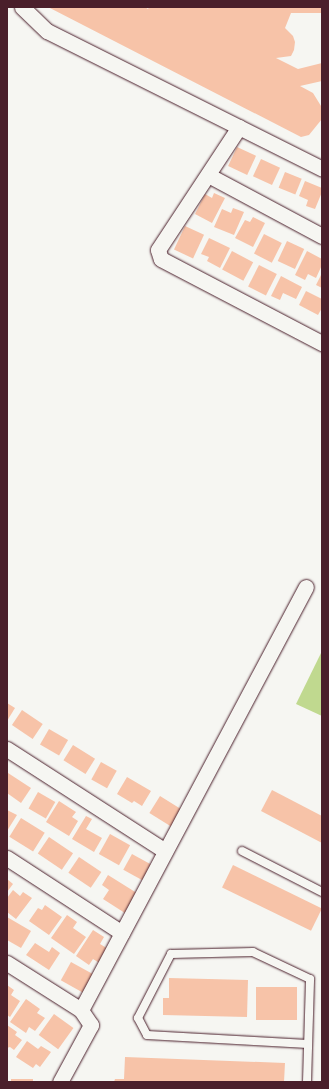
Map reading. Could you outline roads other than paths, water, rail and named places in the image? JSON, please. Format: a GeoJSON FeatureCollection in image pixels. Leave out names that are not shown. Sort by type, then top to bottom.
{"type":"FeatureCollection","features":[{"type":"Feature","properties":{"kind":"street"},"geometry":{"type":"LineString","coordinates":[[22,7],[47,31],[322,169]]}},
{"type":"Feature","properties":{"kind":"street"},"geometry":{"type":"LineString","coordinates":[[239,127],[158,250],[162,260],[322,343]]}},
{"type":"Feature","properties":{"kind":"street"},"geometry":{"type":"LineString","coordinates":[[208,175],[322,236]]}},
{"type":"Feature","properties":{"kind":"street"},"geometry":{"type":"LineString","coordinates":[[81,1010],[306,587]]}},
{"type":"Feature","properties":{"kind":"street"},"geometry":{"type":"LineString","coordinates":[[7,749],[165,851]]}},
{"type":"Feature","properties":{"kind":"street"},"geometry":{"type":"LineString","coordinates":[[7,858],[122,933]]}},
{"type":"Feature","properties":{"kind":"street"},"geometry":{"type":"LineString","coordinates":[[7,963],[81,1010],[91,1025],[60,1082]]}},
{"type":"Feature","properties":{"kind":"lane"},"geometry":{"type":"LineString","coordinates":[[242,851],[322,892]]}},
{"type":"Feature","properties":{"kind":"lane"},"geometry":{"type":"LineString","coordinates":[[307,1082],[310,979],[253,952],[171,954],[138,1018],[147,1034],[308,1044]]}}]}
